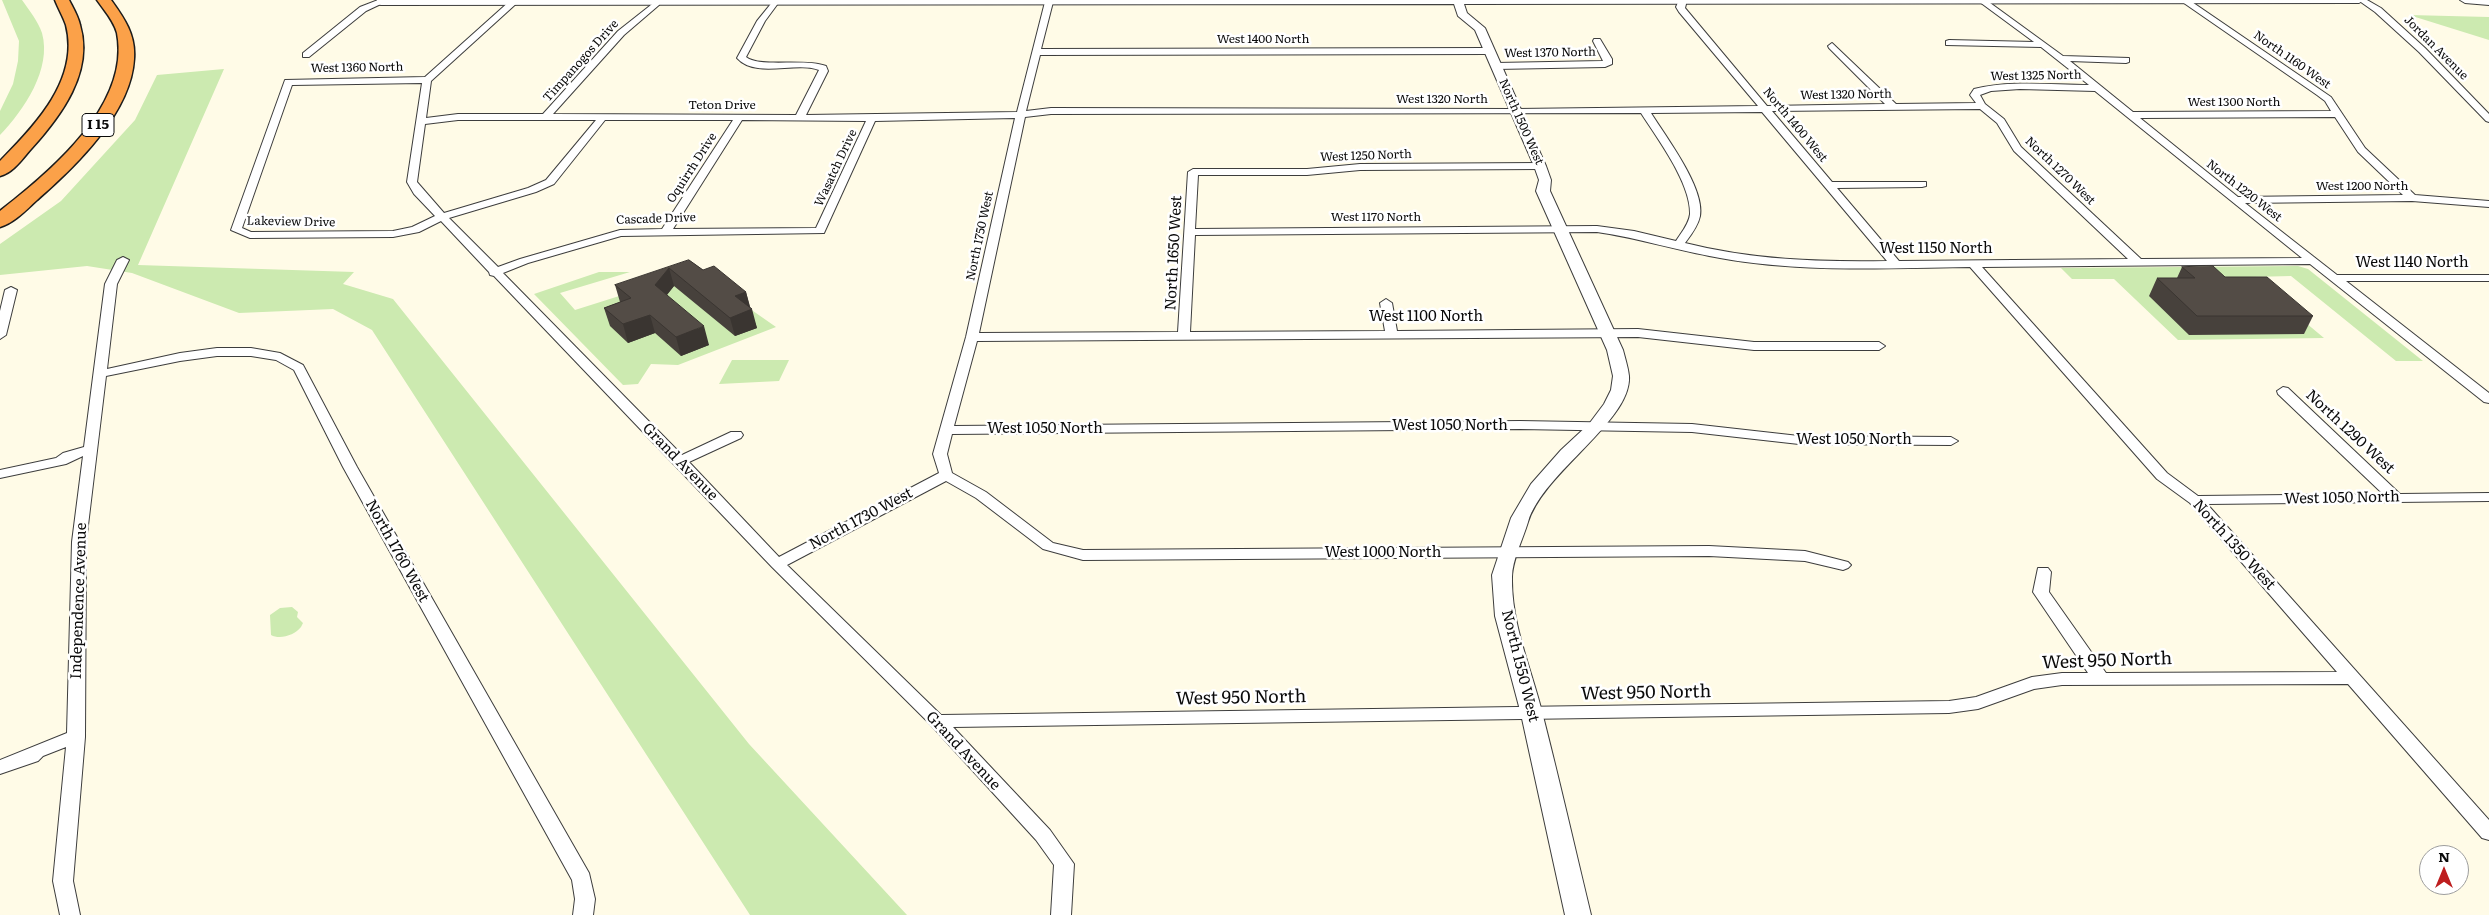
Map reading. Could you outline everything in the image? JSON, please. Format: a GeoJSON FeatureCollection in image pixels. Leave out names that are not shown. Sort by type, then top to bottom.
{"type":"FeatureCollection","features":[{"type":"Feature","properties":{"kind":"highway"},"geometry":{"type":"LineString","coordinates":[[0,171],[44,123],[61,97],[73,72],[77,55],[76,32],[70,14],[62,0]]}},
{"type":"Feature","properties":{"kind":"highway","name":"I 15"},"geometry":{"type":"LineString","coordinates":[[0,221],[38,189],[71,157],[94,130],[117,93],[126,62],[125,41],[116,18],[104,0]]}},
{"type":"Feature","properties":{"kind":"street"},"geometry":{"type":"LineString","coordinates":[[306,55],[364,9],[382,1],[656,3],[714,1],[2360,0]]}},
{"type":"Feature","properties":{"kind":"street","name":"Jordan Avenue"},"geometry":{"type":"LineString","coordinates":[[2360,0],[2378,10],[2415,44],[2489,119]]}},
{"type":"Feature","properties":{"kind":"street"},"geometry":{"type":"LineString","coordinates":[[2465,0],[2489,2]]}},
{"type":"Feature","properties":{"kind":"street"},"geometry":{"type":"LineString","coordinates":[[2475,0],[2489,2]]}},
{"type":"Feature","properties":{"kind":"street","name":"North 1500 West"},"geometry":{"type":"LineString","coordinates":[[1458,1],[1462,14],[1480,28],[1540,166],[1545,180],[1543,190],[1563,230],[1608,333]]}},
{"type":"Feature","properties":{"kind":"street","name":"North 1400 West"},"geometry":{"type":"LineString","coordinates":[[1682,1],[1680,7],[1682,10],[1896,265]]}},
{"type":"Feature","properties":{"kind":"street","name":"North 1220 West"},"geometry":{"type":"LineString","coordinates":[[1982,1],[2061,58],[2095,88],[2235,200],[2489,399]]}},
{"type":"Feature","properties":{"kind":"street","name":"North 1160 West"},"geometry":{"type":"LineString","coordinates":[[2184,1],[2320,93],[2337,114],[2361,150],[2412,198]]}},
{"type":"Feature","properties":{"kind":"street"},"geometry":{"type":"LineString","coordinates":[[428,80],[514,2]]}},
{"type":"Feature","properties":{"kind":"street"},"geometry":{"type":"LineString","coordinates":[[775,2],[761,21],[741,58],[745,62],[820,66],[824,71],[800,117]]}},
{"type":"Feature","properties":{"kind":"street","name":"North 1750 West"},"geometry":{"type":"LineString","coordinates":[[946,475],[940,454],[972,338],[1021,114],[1050,2]]}},
{"type":"Feature","properties":{"kind":"street","name":"Timpanogos Drive"},"geometry":{"type":"LineString","coordinates":[[547,116],[622,33],[656,3]]}},
{"type":"Feature","properties":{"kind":"street","name":"West 1370 North"},"geometry":{"type":"LineString","coordinates":[[1496,66],[1605,64],[1609,62],[1608,59],[1597,41]]}},
{"type":"Feature","properties":{"kind":"street"},"geometry":{"type":"LineString","coordinates":[[1949,43],[2044,45]]}},
{"type":"Feature","properties":{"kind":"street"},"geometry":{"type":"LineString","coordinates":[[1832,46],[1893,107]]}},
{"type":"Feature","properties":{"kind":"street","name":"West 1400 North"},"geometry":{"type":"LineString","coordinates":[[1037,52],[1490,51]]}},
{"type":"Feature","properties":{"kind":"street"},"geometry":{"type":"LineString","coordinates":[[2061,58],[2126,60]]}},
{"type":"Feature","properties":{"kind":"street","name":"West 1360 North"},"geometry":{"type":"LineString","coordinates":[[288,82],[428,80]]}},
{"type":"Feature","properties":{"kind":"street","name":"Grand Avenue"},"geometry":{"type":"LineString","coordinates":[[428,80],[412,182],[418,192],[494,273],[680,460],[776,564],[937,721],[1043,835],[1064,864],[1062,915]]}},
{"type":"Feature","properties":{"kind":"street","name":"Lakeview Drive"},"geometry":{"type":"LineString","coordinates":[[288,82],[236,228],[239,233],[250,235],[393,234],[415,230],[442,217]]}},
{"type":"Feature","properties":{"kind":"street","name":"West 1325 North"},"geometry":{"type":"LineString","coordinates":[[1982,106],[1975,95],[1977,91],[2007,88],[2095,88]]}},
{"type":"Feature","properties":{"kind":"street","name":"West 1320 North"},"geometry":{"type":"LineString","coordinates":[[1021,114],[1051,111],[1516,112],[1982,106]]}},
{"type":"Feature","properties":{"kind":"street","name":"North 1270 West"},"geometry":{"type":"LineString","coordinates":[[1982,106],[2001,121],[2017,149],[2138,262]]}},
{"type":"Feature","properties":{"kind":"street"},"geometry":{"type":"LineString","coordinates":[[1644,110],[1691,190],[1694,200],[1695,215],[1693,223],[1679,244]]}},
{"type":"Feature","properties":{"kind":"street","name":"Teton Drive"},"geometry":{"type":"LineString","coordinates":[[423,121],[458,117],[872,118],[1002,117],[1021,114]]}},
{"type":"Feature","properties":{"kind":"street","name":"West 1300 North"},"geometry":{"type":"LineString","coordinates":[[2130,115],[2337,114]]}},
{"type":"Feature","properties":{"kind":"street"},"geometry":{"type":"LineString","coordinates":[[442,217],[532,190],[550,182],[603,117]]}},
{"type":"Feature","properties":{"kind":"street","name":"Oquirrh Drive"},"geometry":{"type":"LineString","coordinates":[[666,232],[739,118]]}},
{"type":"Feature","properties":{"kind":"street","name":"Wasatch Drive"},"geometry":{"type":"LineString","coordinates":[[822,228],[872,118]]}},
{"type":"Feature","properties":{"kind":"street","name":"West 1250 North"},"geometry":{"type":"LineString","coordinates":[[1193,172],[1307,172],[1360,167],[1540,166]]}},
{"type":"Feature","properties":{"kind":"street","name":"North 1650 West"},"geometry":{"type":"LineString","coordinates":[[1184,335],[1193,172]]}},
{"type":"Feature","properties":{"kind":"street"},"geometry":{"type":"LineString","coordinates":[[1830,185],[1922,184]]}},
{"type":"Feature","properties":{"kind":"street","name":"West 1200 North"},"geometry":{"type":"LineString","coordinates":[[2235,200],[2412,198],[2489,204]]}},
{"type":"Feature","properties":{"kind":"street","name":"Cascade Drive"},"geometry":{"type":"LineString","coordinates":[[494,273],[608,235],[666,232],[820,231],[822,228]]}},
{"type":"Feature","properties":{"kind":"street","name":"West 1150 North"},"geometry":{"type":"LineString","coordinates":[[1563,230],[1615,230],[1720,255],[1810,265],[2313,261]]}},
{"type":"Feature","properties":{"kind":"street","name":"West 1170 North"},"geometry":{"type":"LineString","coordinates":[[1190,232],[1563,230]]}},
{"type":"Feature","properties":{"kind":"street","name":"Independence Avenue"},"geometry":{"type":"LineString","coordinates":[[70,915],[63,881],[76,738],[79,542],[111,284],[124,260]]}},
{"type":"Feature","properties":{"kind":"street","name":"North 1350 West"},"geometry":{"type":"LineString","coordinates":[[1973,264],[2162,476],[2195,500],[2489,833]]}},
{"type":"Feature","properties":{"kind":"street","name":"West 1140 North"},"geometry":{"type":"LineString","coordinates":[[2336,278],[2489,278]]}},
{"type":"Feature","properties":{"kind":"street"},"geometry":{"type":"LineString","coordinates":[[0,335],[11,290]]}},
{"type":"Feature","properties":{"kind":"street"},"geometry":{"type":"LineString","coordinates":[[1386,303],[1392,334]]}},
{"type":"Feature","properties":{"kind":"street","name":"West 1100 North"},"geometry":{"type":"LineString","coordinates":[[972,338],[1608,333],[1663,334],[1754,346],[1879,346]]}},
{"type":"Feature","properties":{"kind":"street","name":"North 1550 West"},"geometry":{"type":"LineString","coordinates":[[1578,915],[1532,714],[1521,680],[1505,616],[1502,575],[1507,552],[1520,518],[1540,484],[1567,454],[1595,428],[1612,406],[1619,390],[1620,364],[1608,333]]}},
{"type":"Feature","properties":{"kind":"street","name":"North 1760 West"},"geometry":{"type":"LineString","coordinates":[[99,374],[180,357],[217,352],[251,352],[280,357],[299,368],[306,387],[350,467],[582,879],[585,898],[582,915]]}},
{"type":"Feature","properties":{"kind":"street","name":"North 1290 West"},"geometry":{"type":"LineString","coordinates":[[2283,391],[2396,498]]}},
{"type":"Feature","properties":{"kind":"street","name":"West 1050 North"},"geometry":{"type":"LineString","coordinates":[[948,430],[1520,425],[1595,428],[1692,428],[1798,440],[1951,441]]}},
{"type":"Feature","properties":{"kind":"street"},"geometry":{"type":"LineString","coordinates":[[680,460],[736,435]]}},
{"type":"Feature","properties":{"kind":"street"},"geometry":{"type":"LineString","coordinates":[[0,474],[61,461],[68,456],[91,449]]}},
{"type":"Feature","properties":{"kind":"street","name":"West 1000 North"},"geometry":{"type":"LineString","coordinates":[[946,475],[981,495],[1048,546],[1083,555],[1709,551],[1805,556],[1844,565]]}},
{"type":"Feature","properties":{"kind":"street","name":"North 1730 West"},"geometry":{"type":"LineString","coordinates":[[776,564],[946,475]]}},
{"type":"Feature","properties":{"kind":"street","name":"West 1050 North"},"geometry":{"type":"LineString","coordinates":[[2195,500],[2489,497]]}},
{"type":"Feature","properties":{"kind":"street"},"geometry":{"type":"LineString","coordinates":[[2043,572],[2041,592],[2102,678]]}},
{"type":"Feature","properties":{"kind":"street","name":"West 950 North"},"geometry":{"type":"LineString","coordinates":[[937,721],[1949,707],[1978,704],[2032,683],[2062,678],[2352,678]]}},
{"type":"Feature","properties":{"kind":"street"},"geometry":{"type":"LineString","coordinates":[[0,767],[32,756],[36,751],[76,738]]}},
{"type":"Feature","properties":{"kind":"street"},"geometry":{"type":"LineString","coordinates":[[0,759],[30,749],[36,751]]}},
{"type":"Feature","properties":{"kind":"green space"},"geometry":{"type":"Polygon","coordinates":[[[2,0],[22,0],[42,33],[44,47],[43,61],[34,88],[18,114],[0,135],[0,111],[13,84],[18,61],[19,41],[2,0]]]}},
{"type":"Feature","properties":{"kind":"green space"},"geometry":{"type":"Polygon","coordinates":[[[2409,15],[2489,17],[2489,40],[2409,15]]]}},
{"type":"Feature","properties":{"kind":"green space"},"geometry":{"type":"Polygon","coordinates":[[[224,69],[138,265],[354,272],[343,284],[393,299],[749,744],[907,915],[750,915],[372,330],[333,309],[239,313],[132,273],[87,266],[0,275],[0,244],[61,201],[135,120],[157,75],[224,69]]]}},
{"type":"Feature","properties":{"kind":"green space"},"geometry":{"type":"Polygon","coordinates":[[[2298,266],[2308,269],[2423,361],[2396,361],[2291,276],[2251,277],[2324,338],[2178,340],[2114,279],[2072,279],[2061,268],[2298,266]]]}},
{"type":"Feature","properties":{"kind":"green space"},"geometry":{"type":"Polygon","coordinates":[[[599,272],[630,272],[560,293],[575,310],[673,279],[713,283],[776,327],[678,365],[651,364],[638,384],[623,385],[534,294],[599,272]]]}},
{"type":"Feature","properties":{"kind":"green space"},"geometry":{"type":"Polygon","coordinates":[[[732,360],[789,360],[779,381],[719,384],[732,360]]]}},
{"type":"Feature","properties":{"kind":"green space"},"geometry":{"type":"Polygon","coordinates":[[[292,607],[298,612],[297,617],[303,623],[301,627],[287,636],[271,635],[270,615],[280,608],[292,607]]]}},
{"type":"Feature","properties":{"kind":"building"},"geometry":{"type":"Polygon","coordinates":[[[689,260],[703,270],[714,266],[746,292],[735,296],[752,309],[730,318],[669,268],[655,285],[704,326],[676,337],[650,315],[623,324],[604,308],[631,298],[615,285],[689,260]]]}},
{"type":"Feature","properties":{"kind":"building"},"geometry":{"type":"Polygon","coordinates":[[[2213,266],[2225,277],[2267,277],[2313,316],[2197,316],[2157,278],[2195,278],[2182,267],[2213,266]]]}}]}
